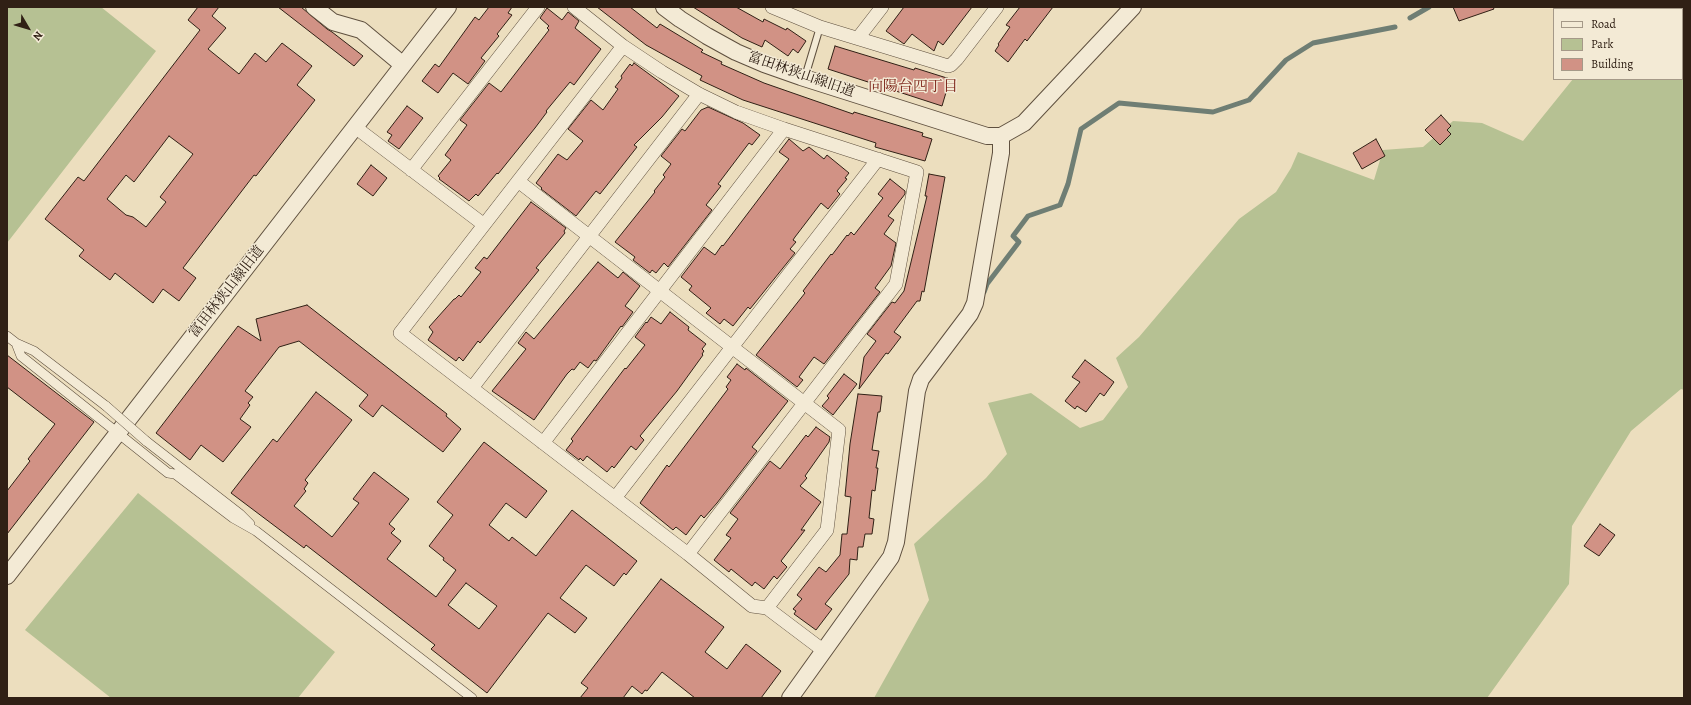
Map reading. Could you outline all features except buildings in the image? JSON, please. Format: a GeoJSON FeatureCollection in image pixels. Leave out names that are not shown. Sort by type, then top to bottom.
{"type":"FeatureCollection","features":[{"type":"Feature","properties":{"kind":"street"},"geometry":{"type":"LineString","coordinates":[[314,7],[333,22],[361,30],[403,65]]}},
{"type":"Feature","properties":{"kind":"street","name":"富田林狭山線旧道"},"geometry":{"type":"LineString","coordinates":[[7,576],[448,7]]}},
{"type":"Feature","properties":{"kind":"street"},"geometry":{"type":"LineString","coordinates":[[411,170],[538,7]]}},
{"type":"Feature","properties":{"kind":"street"},"geometry":{"type":"LineString","coordinates":[[574,7],[623,46],[662,72],[699,94],[736,112],[917,172],[896,284],[688,554]]}},
{"type":"Feature","properties":{"kind":"street","name":"富田林狭山線旧道"},"geometry":{"type":"LineString","coordinates":[[664,7],[680,19],[736,52],[764,64],[987,136],[1001,136]]}},
{"type":"Feature","properties":{"kind":"street"},"geometry":{"type":"LineString","coordinates":[[772,7],[820,27],[942,65],[951,65],[997,7]]}},
{"type":"Feature","properties":{"kind":"street"},"geometry":{"type":"LineString","coordinates":[[858,38],[882,7]]}},
{"type":"Feature","properties":{"kind":"street"},"geometry":{"type":"LineString","coordinates":[[790,698],[891,557],[896,542],[917,391],[921,379],[970,314],[975,303],[1001,152],[1001,136],[1024,123],[1133,7]]}},
{"type":"Feature","properties":{"kind":"street"},"geometry":{"type":"LineString","coordinates":[[623,46],[483,224],[400,333],[688,554],[752,606],[767,608],[824,651]]}},
{"type":"Feature","properties":{"kind":"street"},"geometry":{"type":"LineString","coordinates":[[472,388],[699,94]]}},
{"type":"Feature","properties":{"kind":"street"},"geometry":{"type":"LineString","coordinates":[[355,127],[483,224]]}},
{"type":"Feature","properties":{"kind":"street"},"geometry":{"type":"LineString","coordinates":[[543,443],[784,129]]}},
{"type":"Feature","properties":{"kind":"street"},"geometry":{"type":"LineString","coordinates":[[615,498],[878,159]]}},
{"type":"Feature","properties":{"kind":"street"},"geometry":{"type":"LineString","coordinates":[[518,180],[839,430],[826,530],[767,608]]}},
{"type":"Feature","properties":{"kind":"street"},"geometry":{"type":"LineString","coordinates":[[7,336],[16,343],[34,351],[106,406],[146,441],[240,514],[256,532]]}},
{"type":"Feature","properties":{"kind":"street"},"geometry":{"type":"LineString","coordinates":[[16,343],[21,356],[168,473],[175,474],[233,518],[256,532],[472,698]]}},
{"type":"Feature","properties":{"kind":"lane"},"geometry":{"type":"LineString","coordinates":[[804,78],[820,27]]}},
{"type":"Feature","properties":{"kind":"green space"},"geometry":{"type":"Polygon","coordinates":[[[7,7],[101,7],[156,51],[7,243],[7,7]]]}},
{"type":"Feature","properties":{"kind":"green space"},"geometry":{"type":"Polygon","coordinates":[[[1683,24],[1684,390],[1681,389],[1631,431],[1572,526],[1569,584],[1487,698],[874,698],[929,600],[914,544],[986,478],[1007,454],[988,403],[1031,393],[1080,428],[1103,420],[1128,387],[1116,358],[1139,337],[1239,219],[1276,192],[1291,168],[1298,152],[1374,180],[1383,150],[1423,147],[1453,121],[1482,123],[1523,141],[1572,80],[1683,80],[1683,24]]]}},
{"type":"Feature","properties":{"kind":"green space"},"geometry":{"type":"Polygon","coordinates":[[[138,493],[335,652],[298,698],[111,698],[25,630],[138,493]]]}},
{"type":"Feature","properties":{"kind":"waterway"},"geometry":{"type":"LineString","coordinates":[[1410,18],[1429,7]]}},
{"type":"Feature","properties":{"kind":"waterway"},"geometry":{"type":"LineString","coordinates":[[984,292],[987,284],[1019,242],[1013,236],[1028,216],[1060,205],[1068,184],[1081,129],[1119,103],[1213,112],[1249,100],[1286,60],[1313,43],[1395,27]]}},
{"type":"Feature","properties":{"kind":"district","name":"向陽台四丁目"},"geometry":{"type":"Point","coordinates":[913,87]}}]}
